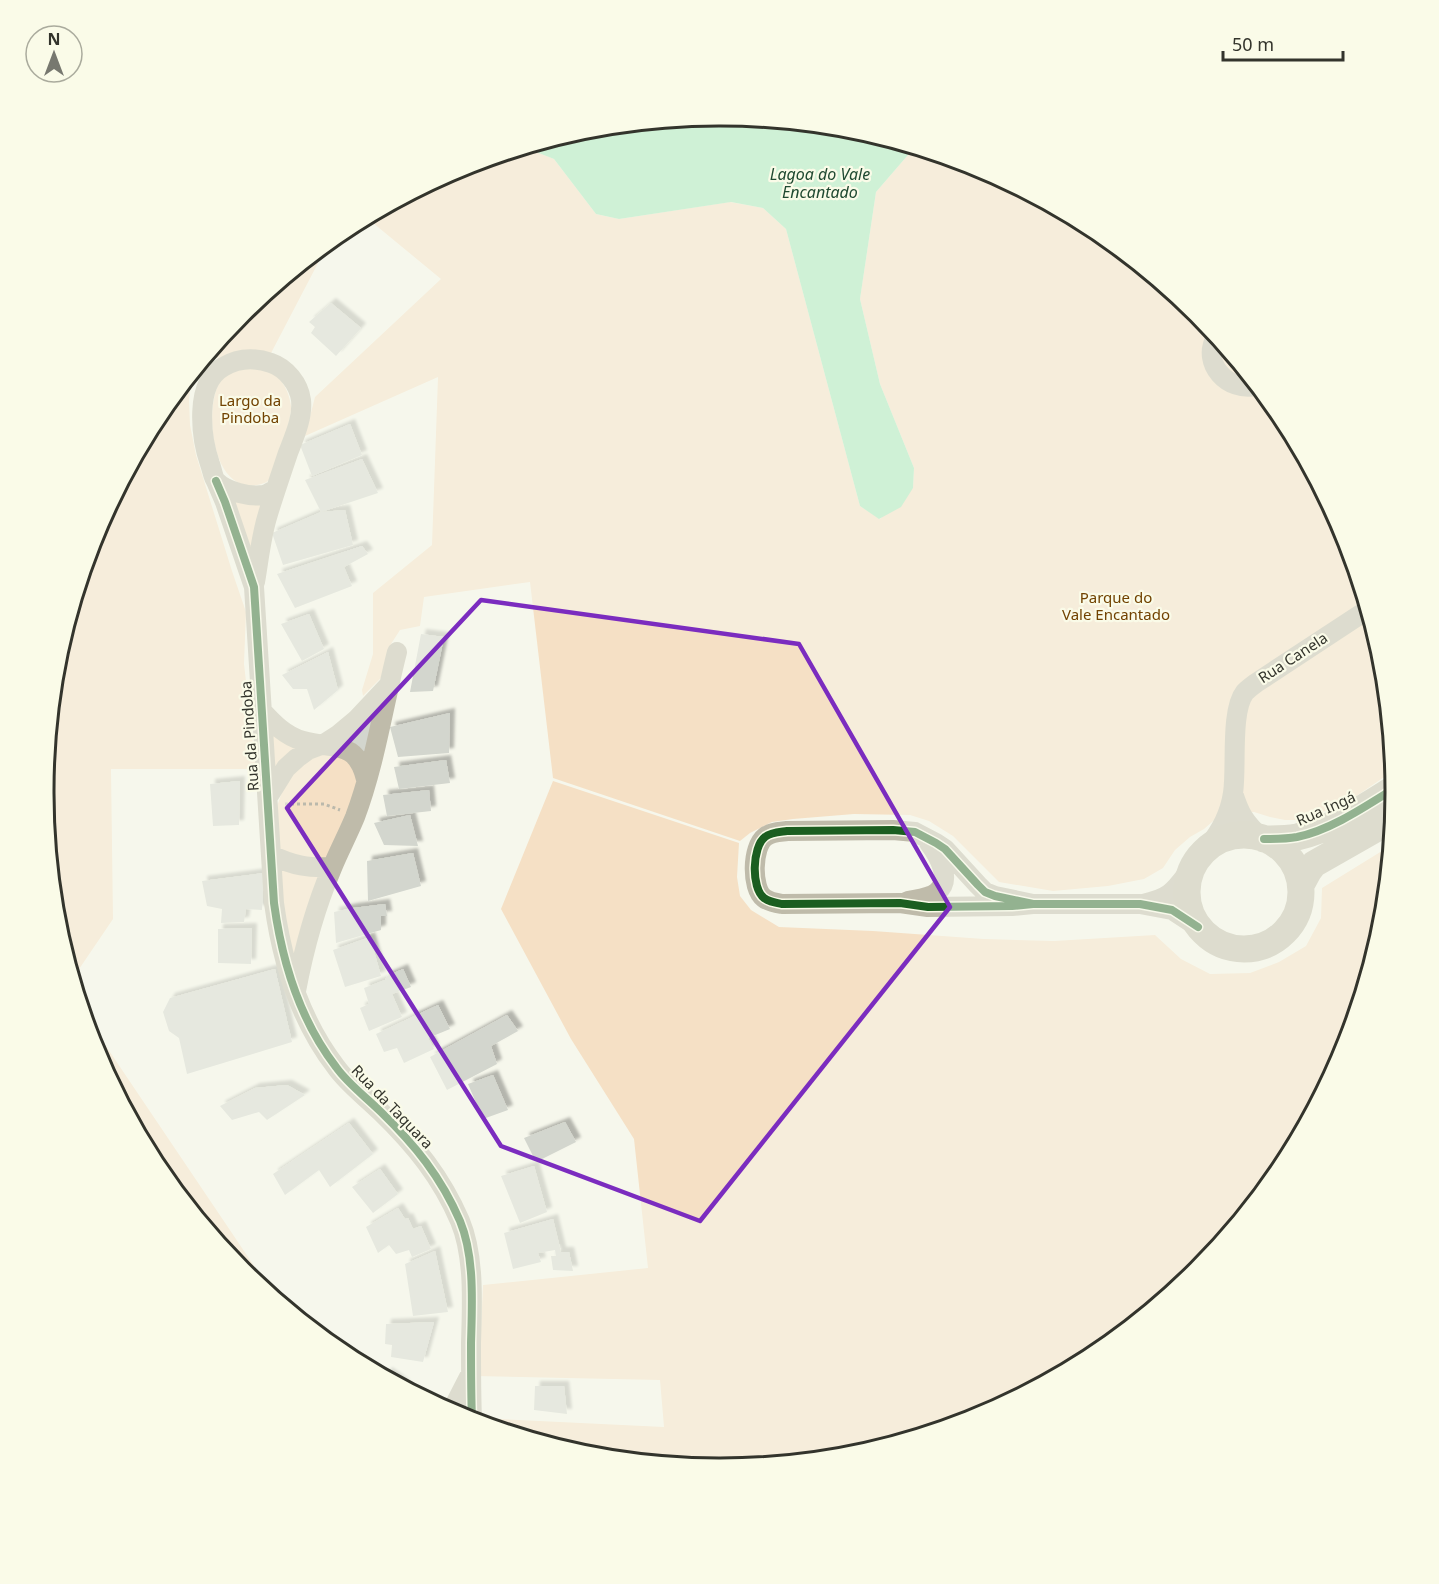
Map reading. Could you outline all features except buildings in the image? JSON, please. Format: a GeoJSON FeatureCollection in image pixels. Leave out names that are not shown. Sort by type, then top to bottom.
{"type":"FeatureCollection","features":[{"type":"Feature","properties":{"kind":"street"},"geometry":{"type":"LineString","coordinates":[[1213,346],[1214,363],[1219,374],[1227,381],[1247,387]]}},
{"type":"Feature","properties":{"kind":"street","name":"Rua da Pindoba"},"geometry":{"type":"LineString","coordinates":[[254,587],[208,460],[203,435],[202,411],[205,390],[211,378],[219,369],[232,362],[246,359],[261,359],[275,364],[287,373],[296,385],[301,399],[297,430],[276,489],[263,537],[254,587],[274,903],[278,933],[295,994]]}},
{"type":"Feature","properties":{"kind":"street"},"geometry":{"type":"LineString","coordinates":[[216,481],[229,490],[254,496],[276,489]]}},
{"type":"Feature","properties":{"kind":"street","name":"Rua Canela"},"geometry":{"type":"LineString","coordinates":[[1209,847],[1229,814],[1233,793],[1238,706],[1244,693],[1360,614]]}},
{"type":"Feature","properties":{"kind":"street"},"geometry":{"type":"LineString","coordinates":[[295,994],[308,932],[332,867],[355,818],[374,754],[397,652]]}},
{"type":"Feature","properties":{"kind":"street"},"geometry":{"type":"LineString","coordinates":[[268,801],[282,774],[297,758],[308,750],[324,744],[356,720],[388,686]]}},
{"type":"Feature","properties":{"kind":"street"},"geometry":{"type":"LineString","coordinates":[[261,710],[286,734],[302,741],[350,751],[363,766],[366,779]]}},
{"type":"Feature","properties":{"kind":"street","name":"Rua Canela"},"geometry":{"type":"LineString","coordinates":[[1233,793],[1240,814],[1262,838]]}},
{"type":"Feature","properties":{"kind":"street","name":"Rua Ingá"},"geometry":{"type":"LineString","coordinates":[[1262,838],[1299,837],[1351,815],[1385,795]]}},
{"type":"Feature","properties":{"kind":"street"},"geometry":{"type":"LineString","coordinates":[[1301,885],[1314,864],[1384,824]]}},
{"type":"Feature","properties":{"kind":"street"},"geometry":{"type":"LineString","coordinates":[[1033,904],[985,892],[945,849],[915,832],[774,832],[759,843],[756,851],[758,890],[763,898],[771,902],[782,904],[900,903],[928,907],[1140,904],[1172,910],[1198,927],[1208,938],[1236,949],[1251,949],[1279,938],[1290,927],[1297,914],[1301,900],[1301,885],[1297,870],[1288,856],[1277,846],[1262,838],[1247,835],[1233,836],[1220,840],[1201,854],[1174,891],[1166,897],[1140,904]]}},
{"type":"Feature","properties":{"kind":"street"},"geometry":{"type":"LineString","coordinates":[[900,903],[936,892],[942,884],[941,863],[925,837]]}},
{"type":"Feature","properties":{"kind":"street"},"geometry":{"type":"LineString","coordinates":[[271,855],[300,867],[332,867]]}},
{"type":"Feature","properties":{"kind":"street"},"geometry":{"type":"LineString","coordinates":[[1191,869],[1187,882],[1187,905],[1198,927]]}},
{"type":"Feature","properties":{"kind":"street","name":"Rua da Taquara"},"geometry":{"type":"LineString","coordinates":[[295,994],[307,1022],[337,1069],[406,1136],[426,1160],[446,1191],[461,1224],[470,1259],[472,1409]]}},
{"type":"Feature","properties":{"kind":"street"},"geometry":{"type":"LineString","coordinates":[[456,1403],[471,1371]]}},
{"type":"Feature","properties":{"kind":"path"},"geometry":{"type":"LineString","coordinates":[[268,801],[324,804],[355,818]]}},
{"type":"Feature","properties":{"kind":"highlighted area"},"geometry":{"type":"Polygon","coordinates":[[[481,600],[799,644],[950,907],[700,1221],[501,1146],[287,808],[481,600]]]}},
{"type":"Feature","properties":{"kind":"green space","name":"Parque do Vale Encantado"},"geometry":{"type":"Polygon","coordinates":[[[537,152],[554,159],[596,214],[619,219],[730,202],[763,208],[786,229],[860,506],[880,519],[913,488],[914,468],[880,384],[860,299],[876,192],[909,154],[974,177],[1014,195],[1089,239],[1125,264],[1158,292],[1220,353],[1273,422],[1316,498],[1350,578],[1372,662],[1384,748],[1385,777],[1352,799],[1305,820],[1285,820],[1254,812],[1219,816],[1175,850],[1163,868],[1144,879],[1108,886],[1053,891],[999,882],[953,836],[929,821],[910,815],[854,814],[772,822],[740,841],[553,778],[530,582],[424,597],[420,626],[400,630],[391,644],[383,676],[363,696],[362,690],[373,654],[373,593],[432,545],[438,377],[305,436],[315,397],[441,279],[374,224],[425,195],[465,177],[537,152]]]}},
{"type":"Feature","properties":{"kind":"green space"},"geometry":{"type":"Polygon","coordinates":[[[320,260],[269,357],[214,359],[249,321],[320,260]]]}},
{"type":"Feature","properties":{"kind":"green space","name":"Largo da Pindoba"},"geometry":{"type":"Polygon","coordinates":[[[239,367],[264,369],[279,378],[285,386],[291,406],[287,430],[275,471],[268,481],[257,485],[242,484],[229,476],[215,446],[212,427],[215,392],[221,380],[239,367]]]}},
{"type":"Feature","properties":{"kind":"green space"},"geometry":{"type":"Polygon","coordinates":[[[190,389],[190,425],[196,455],[246,612],[244,664],[256,769],[111,769],[113,919],[79,970],[67,922],[55,836],[55,748],[60,705],[77,620],[89,578],[105,537],[143,459],[190,389]]]}},
{"type":"Feature","properties":{"kind":"green space"},"geometry":{"type":"Polygon","coordinates":[[[231,499],[264,501],[252,556],[231,499]]]}},
{"type":"Feature","properties":{"kind":"green space"},"geometry":{"type":"Polygon","coordinates":[[[267,727],[305,747],[272,773],[267,727]]]}},
{"type":"Feature","properties":{"kind":"green space"},"geometry":{"type":"Polygon","coordinates":[[[326,753],[354,762],[357,786],[294,974],[281,908],[276,809],[293,772],[310,757],[326,753]]]}},
{"type":"Feature","properties":{"kind":"green space"},"geometry":{"type":"Polygon","coordinates":[[[553,781],[739,843],[737,877],[740,896],[751,910],[779,927],[1054,941],[1155,935],[1181,959],[1210,974],[1250,973],[1279,962],[1306,946],[1321,918],[1322,888],[1382,851],[1372,922],[1362,964],[1350,1006],[1316,1086],[1273,1162],[1220,1231],[1190,1263],[1125,1320],[1052,1368],[1014,1389],[974,1407],[892,1435],[806,1452],[763,1456],[720,1458],[633,1452],[547,1435],[498,1419],[664,1427],[660,1380],[474,1376],[481,1330],[483,1285],[648,1268],[634,1139],[571,1039],[501,909],[553,781]]]}},
{"type":"Feature","properties":{"kind":"green space"},"geometry":{"type":"Polygon","coordinates":[[[103,1041],[257,1270],[219,1231],[166,1162],[143,1125],[103,1041]]]}},
{"type":"Feature","properties":{"kind":"water","name":"Lagoa do Vale Encantado"},"geometry":{"type":"Polygon","coordinates":[[[720,126],[806,132],[849,139],[909,154],[876,192],[860,299],[880,384],[914,468],[913,488],[901,507],[879,519],[860,506],[786,229],[763,208],[731,202],[619,219],[596,214],[554,159],[537,152],[590,139],[633,132],[720,126]]]}},
{"type":"Feature","properties":{"kind":"cycle path"},"geometry":{"type":"LineString","coordinates":[[216,481],[254,587],[274,903],[287,968],[302,1010],[323,1049],[346,1079],[416,1149],[436,1176],[460,1221],[465,1235],[472,1281],[472,1409]]}},
{"type":"Feature","properties":{"kind":"cycle path"},"geometry":{"type":"LineString","coordinates":[[1264,839],[1285,839],[1310,834],[1348,817],[1385,794]]}},
{"type":"Feature","properties":{"kind":"cycle path"},"geometry":{"type":"LineString","coordinates":[[1033,904],[985,892],[945,849],[915,832],[893,830],[779,832],[765,837],[756,858],[755,877],[760,893],[764,898],[782,904],[900,903],[928,907],[1140,904],[1172,910],[1198,927]]}}]}
